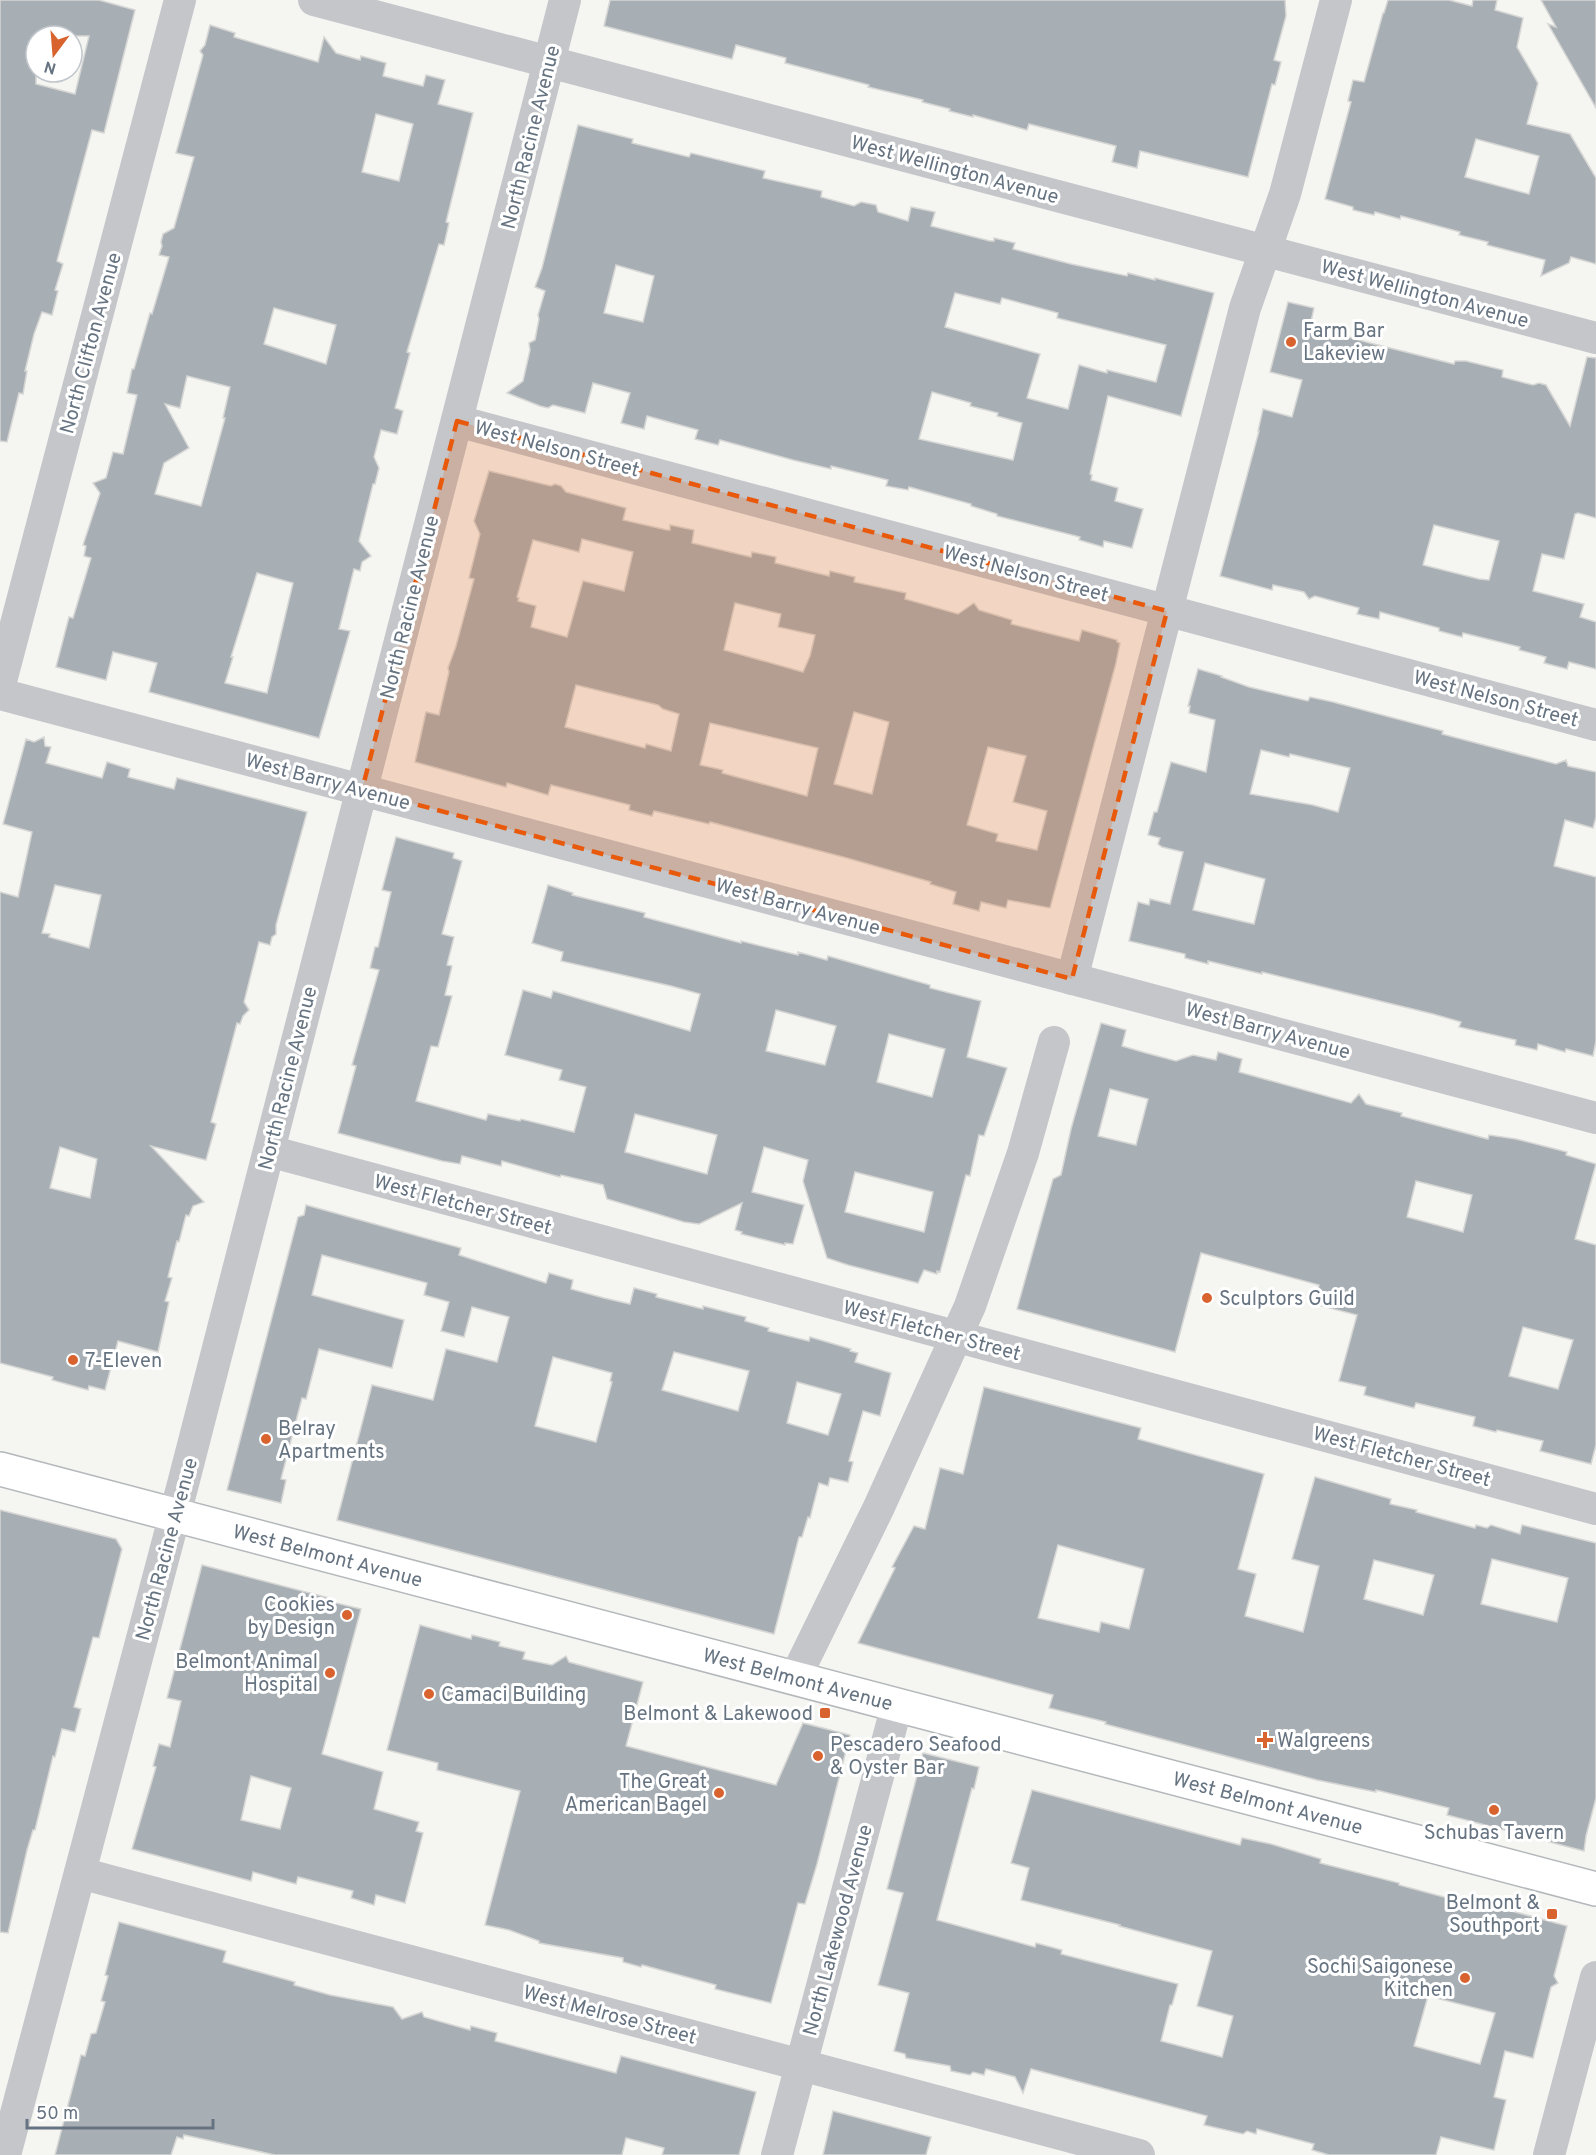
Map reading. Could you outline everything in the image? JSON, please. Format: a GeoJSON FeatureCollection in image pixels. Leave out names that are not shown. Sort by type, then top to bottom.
{"type":"FeatureCollection","features":[{"type":"Feature","properties":{"kind":"main road","name":"West Belmont Avenue"},"geometry":{"type":"LineString","coordinates":[[0,1469],[1596,1889]]}},
{"type":"Feature","properties":{"kind":"street","name":"North Clifton Avenue"},"geometry":{"type":"LineString","coordinates":[[0,685],[180,0]]}},
{"type":"Feature","properties":{"kind":"street","name":"West Wellington Avenue"},"geometry":{"type":"LineString","coordinates":[[314,0],[1596,338]]}},
{"type":"Feature","properties":{"kind":"street","name":"North Racine Avenue"},"geometry":{"type":"LineString","coordinates":[[5,2155],[175,1515],[566,0]]}},
{"type":"Feature","properties":{"kind":"street"},"geometry":{"type":"LineString","coordinates":[[1072,979],[1245,308],[1285,194],[1336,0]]}},
{"type":"Feature","properties":{"kind":"street","name":"West Nelson Street"},"geometry":{"type":"LineString","coordinates":[[457,421],[1596,725]]}},
{"type":"Feature","properties":{"kind":"street","name":"West Barry Avenue"},"geometry":{"type":"LineString","coordinates":[[0,694],[1596,1118]]}},
{"type":"Feature","properties":{"kind":"street"},"geometry":{"type":"LineString","coordinates":[[795,1678],[879,1507],[970,1306],[1023,1153],[1054,1042]]}},
{"type":"Feature","properties":{"kind":"street","name":"West Fletcher Street"},"geometry":{"type":"LineString","coordinates":[[269,1151],[1596,1509]]}},
{"type":"Feature","properties":{"kind":"street","name":"North Lakewood Avenue"},"geometry":{"type":"LineString","coordinates":[[777,2155],[897,1705]]}},
{"type":"Feature","properties":{"kind":"street","name":"West Melrose Street"},"geometry":{"type":"LineString","coordinates":[[80,1873],[1139,2155]]}},
{"type":"Feature","properties":{"kind":"street"},"geometry":{"type":"LineString","coordinates":[[1549,2155],[1596,1977]]}},
{"type":"Feature","properties":{"kind":"highlighted area"},"geometry":{"type":"Polygon","coordinates":[[[457,421],[1167,611],[1072,979],[362,790],[457,421]]]}},
{"type":"Feature","properties":{"kind":"building"},"geometry":{"type":"Polygon","coordinates":[[[0,0],[99,0],[135,10],[104,133],[92,130],[57,261],[63,264],[55,290],[58,291],[52,315],[42,312],[34,334],[25,371],[27,371],[23,394],[19,393],[7,442],[0,441],[0,0]]]}},
{"type":"Feature","properties":{"kind":"building"},"geometry":{"type":"Polygon","coordinates":[[[610,0],[1285,0],[1286,16],[1274,60],[1281,62],[1275,85],[1272,84],[1248,177],[1140,151],[1137,168],[1112,162],[1116,146],[1029,124],[1027,130],[949,111],[950,109],[922,102],[923,100],[785,63],[786,58],[736,45],[732,59],[604,26],[610,0]]]}},
{"type":"Feature","properties":{"kind":"building"},"geometry":{"type":"Polygon","coordinates":[[[1388,0],[1449,0],[1472,6],[1473,0],[1497,0],[1495,10],[1523,18],[1517,47],[1538,83],[1527,124],[1570,134],[1596,178],[1596,264],[1571,257],[1569,263],[1541,276],[1545,260],[1487,245],[1488,242],[1459,235],[1460,232],[1401,216],[1400,219],[1375,212],[1374,215],[1353,210],[1353,207],[1325,199],[1351,102],[1348,101],[1353,80],[1364,82],[1388,0]],[[1476,139],[1465,177],[1529,194],[1539,156],[1476,139]]]}},
{"type":"Feature","properties":{"kind":"building"},"geometry":{"type":"Polygon","coordinates":[[[1541,0],[1596,0],[1596,108],[1548,24],[1556,27],[1541,0]]]}},
{"type":"Feature","properties":{"kind":"building"},"geometry":{"type":"Polygon","coordinates":[[[210,25],[235,33],[234,37],[318,62],[324,37],[336,53],[360,60],[361,56],[386,63],[383,76],[423,86],[426,75],[445,80],[438,104],[473,113],[446,222],[449,223],[444,245],[439,244],[407,352],[410,353],[395,408],[403,411],[397,434],[381,430],[374,457],[379,468],[359,541],[371,556],[362,562],[360,571],[354,569],[339,629],[350,631],[319,738],[149,692],[157,663],[113,652],[106,680],[56,667],[69,617],[73,618],[91,558],[84,556],[86,546],[83,545],[100,493],[93,483],[106,478],[113,452],[123,454],[137,395],[127,393],[132,369],[134,369],[169,257],[159,255],[161,242],[163,234],[174,228],[194,157],[176,153],[203,55],[200,51],[205,45],[210,25]],[[376,114],[362,172],[399,181],[413,124],[376,114]],[[274,308],[264,344],[326,364],[336,325],[274,308]],[[187,376],[180,408],[165,404],[189,448],[164,463],[155,494],[201,506],[225,418],[223,418],[230,387],[187,376]],[[257,573],[231,657],[233,657],[225,683],[267,693],[293,583],[257,573]]]}},
{"type":"Feature","properties":{"kind":"building"},"geometry":{"type":"Polygon","coordinates":[[[578,125],[633,139],[632,143],[689,157],[691,153],[765,171],[763,178],[822,191],[821,197],[854,206],[861,202],[876,205],[878,212],[908,221],[911,207],[935,212],[931,226],[990,241],[994,241],[994,238],[1015,243],[1013,249],[1071,264],[1127,276],[1128,273],[1155,280],[1155,278],[1214,293],[1181,416],[1108,396],[1090,474],[1092,475],[1091,480],[1118,488],[1115,501],[1143,509],[1132,548],[1104,541],[1103,547],[1079,540],[1080,537],[997,516],[997,514],[971,506],[971,504],[909,487],[908,490],[886,486],[888,480],[831,466],[831,469],[793,460],[720,440],[718,445],[695,439],[698,430],[647,416],[644,429],[621,423],[630,393],[593,383],[585,413],[553,405],[548,408],[540,406],[507,393],[523,381],[530,350],[529,343],[535,340],[538,315],[545,291],[535,287],[542,268],[578,125]],[[616,265],[604,313],[643,322],[654,276],[616,265]],[[955,293],[945,327],[1040,354],[1027,398],[1068,409],[1079,365],[1156,382],[1166,345],[1057,318],[1058,313],[1002,298],[1000,304],[955,293]],[[932,392],[919,439],[1013,460],[1022,423],[997,416],[998,413],[970,406],[971,403],[932,392]]]}},
{"type":"Feature","properties":{"kind":"building"},"geometry":{"type":"Polygon","coordinates":[[[1288,302],[1314,308],[1310,326],[1454,364],[1455,361],[1466,361],[1503,370],[1502,377],[1533,385],[1539,383],[1546,385],[1570,426],[1587,357],[1596,358],[1596,518],[1575,514],[1564,559],[1542,554],[1533,591],[1584,604],[1580,617],[1596,622],[1596,669],[1569,662],[1567,669],[1544,663],[1546,657],[1519,650],[1520,647],[1463,633],[1462,637],[1439,631],[1439,628],[1380,612],[1379,619],[1357,614],[1359,608],[1315,596],[1309,599],[1304,592],[1273,585],[1272,590],[1220,576],[1263,409],[1292,417],[1302,380],[1270,372],[1288,302]],[[1434,525],[1423,565],[1489,580],[1499,541],[1434,525]]]}},
{"type":"Feature","properties":{"kind":"building"},"geometry":{"type":"Polygon","coordinates":[[[489,471],[551,486],[555,484],[561,486],[566,492],[626,508],[623,520],[667,530],[670,530],[670,525],[694,530],[692,543],[751,557],[752,552],[776,557],[775,563],[829,576],[830,571],[855,577],[854,582],[906,593],[905,599],[958,614],[974,603],[979,610],[1012,620],[1011,624],[1079,641],[1082,630],[1117,640],[1120,643],[1116,663],[1050,908],[1008,900],[1006,908],[981,902],[979,911],[953,904],[956,892],[930,884],[931,882],[847,858],[710,822],[709,824],[654,811],[652,816],[629,810],[630,805],[551,785],[548,795],[507,783],[506,787],[415,762],[426,712],[439,715],[448,668],[474,579],[469,578],[480,534],[474,521],[489,471]],[[582,539],[579,552],[533,540],[517,597],[518,601],[536,606],[531,627],[567,637],[583,581],[624,591],[633,552],[582,539]],[[735,603],[724,650],[803,672],[815,635],[778,627],[781,614],[735,603]],[[576,685],[565,727],[645,748],[646,744],[671,751],[679,714],[658,705],[576,685]],[[854,712],[834,784],[872,794],[889,722],[854,712]],[[710,723],[700,765],[723,770],[722,773],[807,796],[818,748],[710,723]],[[988,747],[967,825],[998,834],[996,841],[1037,850],[1047,811],[1013,802],[1026,756],[988,747]]]}},
{"type":"Feature","properties":{"kind":"building"},"geometry":{"type":"Polygon","coordinates":[[[1198,669],[1249,687],[1308,701],[1310,697],[1333,702],[1556,764],[1566,760],[1568,766],[1596,772],[1596,817],[1593,828],[1565,820],[1554,866],[1596,877],[1596,1041],[1593,1056],[1566,1049],[1565,1052],[1538,1044],[1537,1050],[1515,1045],[1516,1040],[1459,1027],[1461,1022],[1433,1014],[1262,972],[1262,974],[1208,961],[1208,964],[1185,958],[1185,954],[1129,941],[1138,902],[1149,905],[1150,899],[1170,904],[1183,852],[1162,847],[1158,844],[1160,838],[1148,835],[1171,762],[1206,772],[1215,720],[1189,713],[1190,706],[1188,706],[1198,669]],[[1261,750],[1250,794],[1313,805],[1338,812],[1350,768],[1290,754],[1289,757],[1261,750]],[[1205,863],[1193,910],[1254,924],[1265,879],[1205,863]]]}},
{"type":"Feature","properties":{"kind":"building"},"geometry":{"type":"Polygon","coordinates":[[[44,737],[45,746],[51,747],[46,763],[102,778],[107,762],[130,769],[128,777],[174,789],[177,778],[307,812],[276,925],[276,934],[272,937],[270,945],[259,942],[244,1002],[249,1010],[243,1016],[240,1024],[237,1023],[211,1122],[216,1124],[206,1160],[151,1146],[204,1202],[193,1206],[189,1216],[186,1215],[179,1242],[177,1241],[168,1277],[172,1278],[165,1301],[169,1302],[158,1352],[118,1341],[105,1390],[89,1386],[88,1390],[52,1380],[53,1377],[0,1363],[0,892],[18,897],[32,832],[3,824],[26,739],[34,742],[44,737]],[[55,885],[42,933],[89,948],[101,895],[55,885]],[[60,1147],[50,1188],[90,1198],[97,1159],[60,1147]]]}},
{"type":"Feature","properties":{"kind":"building"},"geometry":{"type":"Polygon","coordinates":[[[396,837],[454,853],[453,858],[462,861],[442,934],[454,937],[447,965],[452,966],[445,995],[452,996],[438,1047],[431,1046],[416,1101],[486,1120],[488,1114],[520,1121],[521,1119],[574,1132],[586,1087],[559,1080],[562,1070],[505,1055],[523,990],[551,998],[553,991],[690,1031],[700,994],[561,961],[563,952],[532,943],[548,885],[573,893],[572,895],[645,913],[644,917],[741,943],[741,941],[798,955],[798,952],[827,960],[828,956],[930,985],[930,988],[981,1001],[967,1057],[1007,1068],[984,1136],[979,1135],[970,1176],[966,1175],[940,1272],[937,1271],[937,1274],[924,1270],[918,1283],[827,1258],[803,1181],[808,1160],[764,1147],[752,1192],[804,1205],[793,1244],[785,1243],[785,1245],[741,1234],[742,1232],[735,1230],[742,1203],[699,1224],[684,1222],[607,1199],[603,1185],[561,1175],[560,1177],[502,1161],[501,1166],[462,1156],[460,1164],[442,1161],[338,1133],[356,1066],[352,1065],[379,970],[370,968],[375,947],[378,947],[391,892],[382,890],[396,837]],[[776,1010],[766,1051],[825,1065],[836,1026],[776,1010]],[[889,1034],[877,1082],[932,1097],[945,1049],[889,1034]],[[635,1114],[625,1152],[707,1174],[717,1135],[635,1114]],[[855,1172],[845,1212],[924,1232],[933,1192],[855,1172]]]}},
{"type":"Feature","properties":{"kind":"building"},"geometry":{"type":"Polygon","coordinates":[[[1101,1023],[1126,1030],[1122,1046],[1146,1053],[1176,1061],[1193,1055],[1216,1060],[1218,1052],[1242,1059],[1239,1072],[1351,1103],[1359,1094],[1366,1104],[1402,1113],[1401,1116],[1488,1139],[1489,1135],[1516,1139],[1567,1152],[1566,1155],[1596,1164],[1575,1239],[1596,1245],[1596,1445],[1591,1464],[1540,1451],[1543,1441],[1473,1426],[1475,1417],[1416,1403],[1414,1408],[1364,1395],[1366,1387],[1339,1381],[1357,1315],[1314,1304],[1319,1285],[1201,1253],[1175,1352],[1017,1309],[1053,1179],[1061,1175],[1071,1129],[1101,1023]],[[1110,1089],[1098,1136],[1136,1145],[1148,1099],[1110,1089]],[[1416,1181],[1407,1217],[1463,1232],[1472,1195],[1416,1181]],[[1523,1327],[1509,1376],[1558,1389],[1573,1340],[1523,1327]]]}},
{"type":"Feature","properties":{"kind":"building"},"geometry":{"type":"Polygon","coordinates":[[[306,1205],[461,1248],[459,1255],[546,1283],[549,1273],[573,1280],[571,1289],[630,1304],[634,1288],[657,1294],[656,1297],[746,1317],[745,1321],[769,1328],[768,1331],[809,1341],[810,1337],[851,1349],[850,1351],[858,1353],[855,1362],[891,1373],[880,1416],[863,1411],[849,1461],[853,1462],[848,1482],[830,1478],[828,1486],[819,1483],[810,1518],[808,1517],[802,1537],[799,1537],[774,1634],[337,1520],[372,1385],[433,1400],[446,1349],[497,1362],[509,1317],[472,1307],[464,1337],[441,1331],[449,1302],[424,1295],[427,1283],[322,1255],[312,1295],[404,1320],[392,1368],[319,1349],[306,1399],[302,1398],[281,1479],[286,1480],[281,1503],[227,1490],[298,1217],[304,1215],[306,1205]],[[674,1352],[662,1390],[738,1411],[749,1371],[674,1352]],[[553,1357],[535,1426],[596,1442],[612,1382],[610,1381],[612,1373],[553,1357]],[[797,1382],[787,1423],[828,1435],[841,1394],[797,1382]]]}},
{"type":"Feature","properties":{"kind":"building"},"geometry":{"type":"Polygon","coordinates":[[[984,1387],[1141,1428],[1138,1439],[1264,1474],[1238,1569],[1256,1574],[1245,1616],[1303,1632],[1319,1566],[1292,1559],[1315,1477],[1391,1499],[1390,1504],[1475,1528],[1476,1525],[1487,1528],[1491,1525],[1520,1534],[1522,1525],[1596,1543],[1596,1798],[1584,1851],[1447,1815],[1449,1808],[1376,1790],[1376,1792],[1317,1780],[1049,1708],[1053,1695],[858,1643],[895,1568],[892,1567],[914,1526],[925,1529],[940,1468],[963,1474],[984,1387]],[[1058,1545],[1038,1618],[1099,1632],[1101,1622],[1129,1629],[1144,1569],[1058,1545]],[[1492,1559],[1481,1604],[1557,1622],[1568,1578],[1492,1559]],[[1374,1560],[1364,1599],[1423,1615],[1434,1575],[1374,1560]]]}},
{"type":"Feature","properties":{"kind":"building"},"geometry":{"type":"Polygon","coordinates":[[[0,1510],[116,1539],[122,1549],[99,1638],[93,1637],[74,1707],[81,1709],[75,1732],[62,1729],[55,1757],[53,1756],[35,1830],[33,1830],[27,1850],[8,1933],[0,1932],[0,1510]]]}},
{"type":"Feature","properties":{"kind":"building"},"geometry":{"type":"Polygon","coordinates":[[[202,1565],[333,1599],[332,1602],[361,1609],[322,1754],[383,1772],[374,1809],[419,1822],[416,1831],[423,1833],[405,1903],[376,1895],[374,1905],[351,1898],[353,1891],[298,1877],[296,1884],[253,1872],[251,1881],[132,1849],[156,1767],[153,1766],[159,1744],[170,1747],[181,1701],[167,1698],[202,1565]],[[251,1776],[241,1820],[280,1829],[291,1788],[251,1776]]]}},
{"type":"Feature","properties":{"kind":"building"},"geometry":{"type":"Polygon","coordinates":[[[420,1625],[471,1639],[472,1635],[500,1642],[499,1646],[525,1652],[523,1659],[552,1665],[566,1656],[569,1662],[643,1682],[626,1746],[776,1785],[803,1723],[850,1735],[817,1864],[805,1904],[798,1903],[771,2003],[715,1989],[716,1985],[623,1962],[623,1958],[539,1943],[539,1941],[509,1930],[485,1925],[520,1791],[437,1770],[438,1763],[387,1750],[420,1625]]]}},
{"type":"Feature","properties":{"kind":"building"},"geometry":{"type":"Polygon","coordinates":[[[923,1753],[979,1767],[937,1920],[1035,1947],[1036,1943],[1062,1950],[1061,1954],[1178,1984],[1161,2041],[1222,2057],[1233,2016],[1197,2006],[1212,1951],[1021,1900],[1029,1868],[1011,1863],[1032,1790],[1240,1845],[1242,1838],[1271,1844],[1321,1859],[1320,1863],[1399,1883],[1399,1885],[1470,1904],[1471,1900],[1567,1926],[1554,1976],[1558,1983],[1551,1987],[1533,2058],[1505,2051],[1494,2097],[1506,2100],[1494,2150],[1441,2137],[1436,2155],[1329,2155],[1312,2150],[1314,2144],[1257,2129],[1256,2134],[1247,2131],[1243,2134],[1204,2125],[1207,2116],[1031,2069],[1023,2093],[1015,2077],[986,2069],[984,2075],[951,2071],[950,2066],[906,2058],[905,2054],[894,2051],[909,1993],[878,1985],[903,1893],[887,1889],[923,1753]],[[1428,1996],[1414,2046],[1480,2064],[1495,2013],[1428,1996]]]}},
{"type":"Feature","properties":{"kind":"building"},"geometry":{"type":"Polygon","coordinates":[[[119,1922],[226,1951],[223,1962],[295,1982],[294,1985],[330,1995],[393,2007],[402,2019],[422,2012],[424,2017],[470,2030],[471,2026],[497,2033],[495,2041],[616,2073],[621,2056],[756,2092],[739,2155],[662,2155],[664,2148],[626,2138],[622,2155],[275,2155],[184,2135],[183,2139],[177,2137],[171,2155],[55,2155],[81,2055],[85,2056],[91,2034],[96,2033],[105,2002],[101,2001],[108,1976],[105,1975],[119,1922]]]}},
{"type":"Feature","properties":{"kind":"building"},"geometry":{"type":"Polygon","coordinates":[[[833,2111],[931,2137],[926,2155],[823,2155],[833,2111]]]}},
{"type":"Feature","properties":{"kind":"place","name":"Farm Bar Lakeview"},"geometry":{"type":"Point","coordinates":[1291,342]}},
{"type":"Feature","properties":{"kind":"place","name":"Sculptors Guild"},"geometry":{"type":"Point","coordinates":[1207,1298]}},
{"type":"Feature","properties":{"kind":"place","name":"7-Eleven"},"geometry":{"type":"Point","coordinates":[73,1360]}},
{"type":"Feature","properties":{"kind":"place","name":"Belray Apartments"},"geometry":{"type":"Point","coordinates":[266,1439]}},
{"type":"Feature","properties":{"kind":"place","name":"Cookies by Design"},"geometry":{"type":"Point","coordinates":[347,1615]}},
{"type":"Feature","properties":{"kind":"place","name":"Belmont Animal Hospital"},"geometry":{"type":"Point","coordinates":[330,1673]}},
{"type":"Feature","properties":{"kind":"place","name":"Camaci Building"},"geometry":{"type":"Point","coordinates":[429,1694]}},
{"type":"Feature","properties":{"kind":"place","name":"Belmont & Lakewood"},"geometry":{"type":"Point","coordinates":[825,1713]}},
{"type":"Feature","properties":{"kind":"place","name":"Walgreens"},"geometry":{"type":"Point","coordinates":[1265,1740]}},
{"type":"Feature","properties":{"kind":"place","name":"Pescadero Seafood & Oyster Bar"},"geometry":{"type":"Point","coordinates":[818,1756]}},
{"type":"Feature","properties":{"kind":"place","name":"The Great American Bagel"},"geometry":{"type":"Point","coordinates":[719,1793]}},
{"type":"Feature","properties":{"kind":"place","name":"Schubas Tavern"},"geometry":{"type":"Point","coordinates":[1494,1810]}},
{"type":"Feature","properties":{"kind":"place","name":"Belmont & Southport"},"geometry":{"type":"Point","coordinates":[1552,1914]}},
{"type":"Feature","properties":{"kind":"place","name":"Sochi Saigonese Kitchen"},"geometry":{"type":"Point","coordinates":[1465,1978]}}]}
